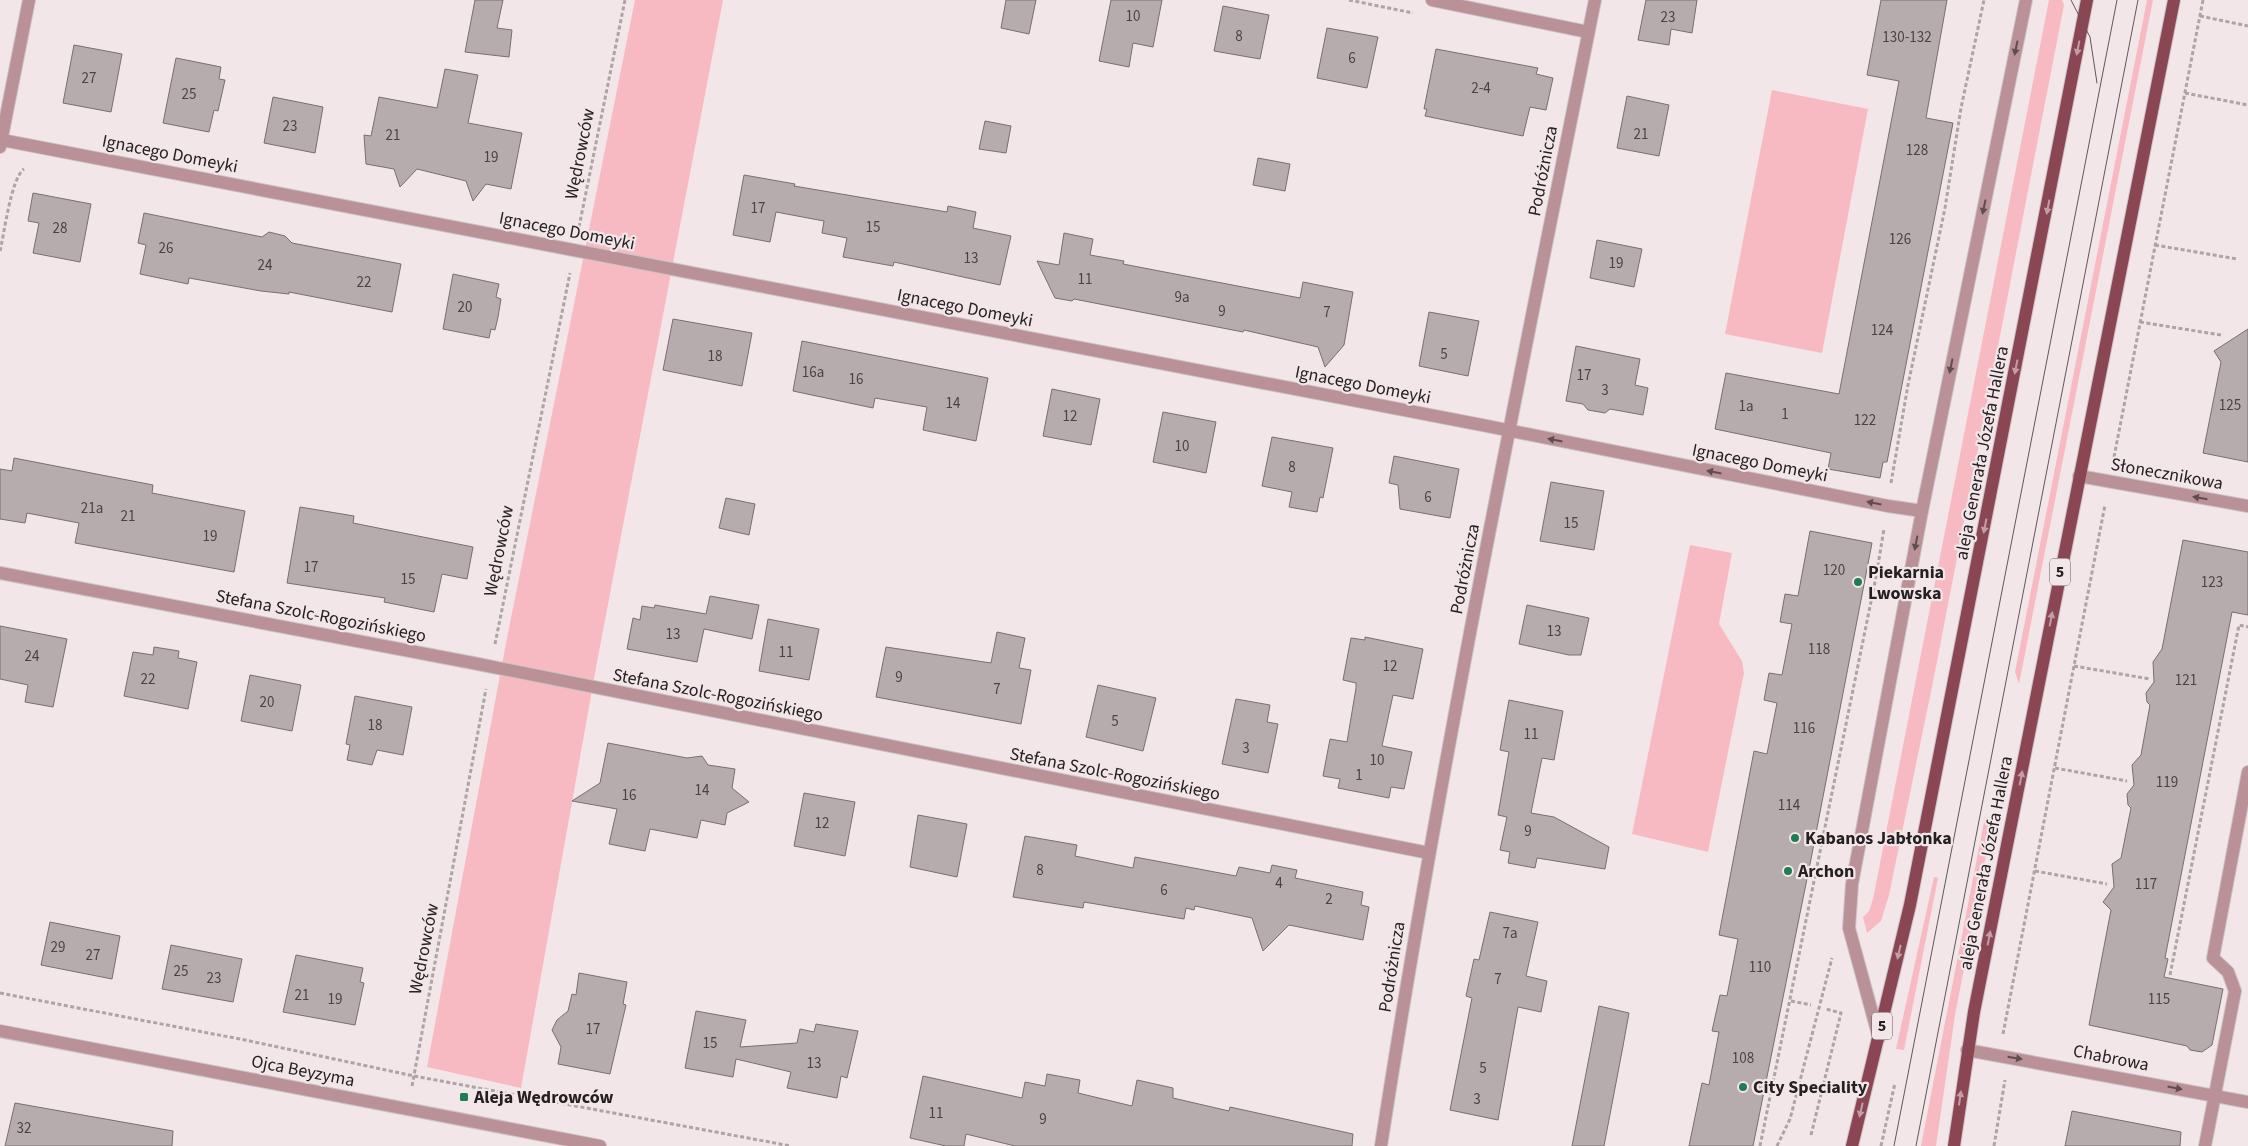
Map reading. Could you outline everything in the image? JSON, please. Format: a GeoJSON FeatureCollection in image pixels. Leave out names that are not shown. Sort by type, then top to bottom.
{"type":"FeatureCollection","features":[{"type":"Feature","properties":{"kind":"main road","name":"aleja Generała Józefa Hallera"},"geometry":{"type":"LineString","coordinates":[[1852,1146],[1910,905],[2087,0]]}},
{"type":"Feature","properties":{"kind":"main road","name":"aleja Generała Józefa Hallera"},"geometry":{"type":"LineString","coordinates":[[1954,1146],[1967,1050],[2174,0]]}},
{"type":"Feature","properties":{"kind":"street"},"geometry":{"type":"LineString","coordinates":[[1,144],[28,0]]}},
{"type":"Feature","properties":{"kind":"street"},"geometry":{"type":"LineString","coordinates":[[1432,0],[1588,32]]}},
{"type":"Feature","properties":{"kind":"street","name":"Podróżnicza"},"geometry":{"type":"LineString","coordinates":[[1382,1146],[1429,853],[1509,431],[1595,0]]}},
{"type":"Feature","properties":{"kind":"street"},"geometry":{"type":"LineString","coordinates":[[1879,1038],[1849,928],[1852,884],[1922,511],[2026,0]]}},
{"type":"Feature","properties":{"kind":"street","name":"Ignacego Domeyki"},"geometry":{"type":"LineString","coordinates":[[1,144],[575,251],[1888,506],[1922,511]]}},
{"type":"Feature","properties":{"kind":"street","name":"Słonecznikowa"},"geometry":{"type":"LineString","coordinates":[[2079,476],[2248,506]]}},
{"type":"Feature","properties":{"kind":"street","name":"Stefana Szolc-Rogozińskiego"},"geometry":{"type":"LineString","coordinates":[[0,573],[490,666],[1429,853]]}},
{"type":"Feature","properties":{"kind":"street"},"geometry":{"type":"LineString","coordinates":[[2205,1146],[2235,991],[2228,972],[2213,958],[2248,772]]}},
{"type":"Feature","properties":{"kind":"street","name":"Ojca Beyzyma"},"geometry":{"type":"LineString","coordinates":[[0,1030],[600,1146]]}},
{"type":"Feature","properties":{"kind":"street","name":"Chabrowa"},"geometry":{"type":"LineString","coordinates":[[1967,1050],[2248,1102]]}},
{"type":"Feature","properties":{"kind":"path","name":"Wędrowców"},"geometry":{"type":"LineString","coordinates":[[408,1110],[490,666],[625,0]]}},
{"type":"Feature","properties":{"kind":"path"},"geometry":{"type":"LineString","coordinates":[[2004,1040],[2003,1032],[2204,0]]}},
{"type":"Feature","properties":{"kind":"path"},"geometry":{"type":"LineString","coordinates":[[2200,16],[2248,26]]}},
{"type":"Feature","properties":{"kind":"path"},"geometry":{"type":"LineString","coordinates":[[2185,93],[2248,105]]}},
{"type":"Feature","properties":{"kind":"path"},"geometry":{"type":"LineString","coordinates":[[2155,244],[2237,259]]}},
{"type":"Feature","properties":{"kind":"path"},"geometry":{"type":"LineString","coordinates":[[2140,322],[2221,335]]}},
{"type":"Feature","properties":{"kind":"path"},"geometry":{"type":"LineString","coordinates":[[2170,975],[2239,625],[2248,627]]}},
{"type":"Feature","properties":{"kind":"path"},"geometry":{"type":"LineString","coordinates":[[2074,666],[2150,678]]}},
{"type":"Feature","properties":{"kind":"path"},"geometry":{"type":"LineString","coordinates":[[2055,768],[2127,781]]}},
{"type":"Feature","properties":{"kind":"path"},"geometry":{"type":"LineString","coordinates":[[2035,871],[2108,884]]}},
{"type":"Feature","properties":{"kind":"path"},"geometry":{"type":"LineString","coordinates":[[1777,1146],[1790,1119],[1833,954]]}},
{"type":"Feature","properties":{"kind":"path"},"geometry":{"type":"LineString","coordinates":[[0,993],[245,1040],[414,1076],[791,1146]]}},
{"type":"Feature","properties":{"kind":"path"},"geometry":{"type":"LineString","coordinates":[[1760,1146],[1791,1001],[1811,1005]]}},
{"type":"Feature","properties":{"kind":"path"},"geometry":{"type":"LineString","coordinates":[[1811,1136],[1841,1013],[1826,1009]]}},
{"type":"Feature","properties":{"kind":"path"},"geometry":{"type":"LineString","coordinates":[[1994,1146],[2005,1074]]}},
{"type":"Feature","properties":{"kind":"path"},"geometry":{"type":"LineString","coordinates":[[1881,1146],[1895,1080]]}},
{"type":"Feature","properties":{"kind":"shaded area"},"geometry":{"type":"Polygon","coordinates":[[[635,0],[723,0],[597,662],[521,1088],[427,1067],[506,643],[635,0]]]}},
{"type":"Feature","properties":{"kind":"shaded area"},"geometry":{"type":"Polygon","coordinates":[[[2049,0],[2062,0],[2064,5],[1933,682],[1889,895],[1881,921],[1867,933],[1863,917],[1869,911],[1873,899],[2049,0]]]}},
{"type":"Feature","properties":{"kind":"shaded area"},"geometry":{"type":"Polygon","coordinates":[[[2147,0],[2153,0],[2019,684],[2015,672],[2147,0]]]}},
{"type":"Feature","properties":{"kind":"shaded area"},"geometry":{"type":"Polygon","coordinates":[[[1772,90],[1868,109],[1822,353],[1725,334],[1772,90]]]}},
{"type":"Feature","properties":{"kind":"shaded area"},"geometry":{"type":"Polygon","coordinates":[[[1690,545],[1732,553],[1719,624],[1742,661],[1744,673],[1708,852],[1632,834],[1690,545]]]}},
{"type":"Feature","properties":{"kind":"shaded area"},"geometry":{"type":"Polygon","coordinates":[[[1985,817],[1993,819],[1955,1015],[1936,1146],[1921,1146],[1985,817]]]}},
{"type":"Feature","properties":{"kind":"shaded area"},"geometry":{"type":"Polygon","coordinates":[[[1934,877],[1938,878],[1904,1050],[1896,1049],[1934,877]]]}},
{"type":"Feature","properties":{"kind":"building"},"geometry":{"type":"Polygon","coordinates":[[[475,0],[503,0],[497,28],[512,30],[509,57],[465,52],[475,0]]]}},
{"type":"Feature","properties":{"kind":"building"},"geometry":{"type":"Polygon","coordinates":[[[1006,0],[1036,0],[1029,34],[1001,28],[1006,0]]]}},
{"type":"Feature","properties":{"kind":"building"},"geometry":{"type":"Polygon","coordinates":[[[1111,0],[1162,0],[1153,47],[1133,43],[1129,67],[1099,61],[1111,0]]]}},
{"type":"Feature","properties":{"kind":"building"},"geometry":{"type":"Polygon","coordinates":[[[1646,0],[1697,0],[1692,33],[1671,29],[1669,45],[1638,40],[1646,0]]]}},
{"type":"Feature","properties":{"kind":"building"},"geometry":{"type":"Polygon","coordinates":[[[1881,0],[1947,0],[1926,118],[1953,123],[1887,462],[1883,462],[1880,478],[1828,469],[1831,453],[1715,429],[1726,373],[1839,394],[1899,81],[1867,75],[1881,0]]]}},
{"type":"Feature","properties":{"kind":"building"},"geometry":{"type":"Polygon","coordinates":[[[1223,6],[1269,15],[1260,59],[1214,51],[1223,6]]]}},
{"type":"Feature","properties":{"kind":"building"},"geometry":{"type":"Polygon","coordinates":[[[1327,28],[1378,37],[1367,88],[1317,78],[1327,28]]]}},
{"type":"Feature","properties":{"kind":"building"},"geometry":{"type":"Polygon","coordinates":[[[74,45],[122,54],[111,112],[63,103],[74,45]]]}},
{"type":"Feature","properties":{"kind":"building"},"geometry":{"type":"Polygon","coordinates":[[[1436,49],[1538,68],[1536,74],[1553,78],[1546,110],[1530,107],[1523,136],[1425,116],[1427,109],[1424,109],[1436,49]]]}},
{"type":"Feature","properties":{"kind":"building"},"geometry":{"type":"Polygon","coordinates":[[[176,58],[221,67],[219,79],[225,80],[218,111],[214,110],[209,132],[163,123],[176,58]]]}},
{"type":"Feature","properties":{"kind":"building"},"geometry":{"type":"Polygon","coordinates":[[[445,69],[478,75],[468,123],[522,133],[511,189],[486,184],[473,201],[466,181],[417,169],[400,187],[394,169],[366,164],[364,135],[371,136],[379,97],[437,108],[445,69]]]}},
{"type":"Feature","properties":{"kind":"building"},"geometry":{"type":"Polygon","coordinates":[[[1627,96],[1669,105],[1659,156],[1617,148],[1627,96]]]}},
{"type":"Feature","properties":{"kind":"building"},"geometry":{"type":"Polygon","coordinates":[[[273,97],[323,107],[315,153],[264,143],[273,97]]]}},
{"type":"Feature","properties":{"kind":"building"},"geometry":{"type":"Polygon","coordinates":[[[985,121],[1011,126],[1006,153],[979,149],[985,121]]]}},
{"type":"Feature","properties":{"kind":"building"},"geometry":{"type":"Polygon","coordinates":[[[1258,158],[1290,164],[1285,191],[1253,185],[1258,158]]]}},
{"type":"Feature","properties":{"kind":"building"},"geometry":{"type":"Polygon","coordinates":[[[744,175],[795,184],[794,186],[947,212],[948,206],[976,212],[973,228],[1011,236],[1000,285],[894,262],[893,266],[843,257],[847,238],[822,233],[824,221],[776,212],[770,242],[733,235],[744,175]]]}},
{"type":"Feature","properties":{"kind":"building"},"geometry":{"type":"Polygon","coordinates":[[[33,193],[91,204],[80,262],[33,253],[39,223],[28,221],[33,193]]]}},
{"type":"Feature","properties":{"kind":"building"},"geometry":{"type":"Polygon","coordinates":[[[144,213],[262,237],[269,232],[285,236],[292,243],[401,264],[392,312],[289,292],[289,294],[261,291],[189,278],[188,284],[140,274],[146,245],[138,243],[144,213]]]}},
{"type":"Feature","properties":{"kind":"building"},"geometry":{"type":"Polygon","coordinates":[[[1064,233],[1093,239],[1090,255],[1124,261],[1123,264],[1300,298],[1303,282],[1353,292],[1344,345],[1325,367],[1318,347],[1244,330],[1243,332],[1074,299],[1072,301],[1055,298],[1037,261],[1059,265],[1064,233]]]}},
{"type":"Feature","properties":{"kind":"building"},"geometry":{"type":"Polygon","coordinates":[[[1597,240],[1642,249],[1634,287],[1590,278],[1597,240]]]}},
{"type":"Feature","properties":{"kind":"building"},"geometry":{"type":"Polygon","coordinates":[[[453,274],[499,284],[496,297],[501,299],[498,317],[495,330],[491,329],[489,338],[443,329],[453,274]]]}},
{"type":"Feature","properties":{"kind":"building"},"geometry":{"type":"Polygon","coordinates":[[[1429,312],[1479,321],[1468,376],[1419,366],[1429,312]]]}},
{"type":"Feature","properties":{"kind":"building"},"geometry":{"type":"Polygon","coordinates":[[[673,319],[752,333],[742,386],[663,370],[673,319]]]}},
{"type":"Feature","properties":{"kind":"building"},"geometry":{"type":"Polygon","coordinates":[[[2248,329],[2248,462],[2203,453],[2221,362],[2214,351],[2248,329]]]}},
{"type":"Feature","properties":{"kind":"building"},"geometry":{"type":"Polygon","coordinates":[[[802,341],[988,378],[976,441],[923,430],[927,407],[875,398],[873,408],[793,391],[802,341]]]}},
{"type":"Feature","properties":{"kind":"building"},"geometry":{"type":"Polygon","coordinates":[[[1576,346],[1640,359],[1635,385],[1648,388],[1643,415],[1610,409],[1605,413],[1588,410],[1583,404],[1566,401],[1576,346]]]}},
{"type":"Feature","properties":{"kind":"building"},"geometry":{"type":"Polygon","coordinates":[[[1052,389],[1100,399],[1091,445],[1043,436],[1052,389]]]}},
{"type":"Feature","properties":{"kind":"building"},"geometry":{"type":"Polygon","coordinates":[[[1163,412],[1216,422],[1206,473],[1153,462],[1163,412]]]}},
{"type":"Feature","properties":{"kind":"building"},"geometry":{"type":"Polygon","coordinates":[[[1272,437],[1333,448],[1323,498],[1320,497],[1317,512],[1289,507],[1292,492],[1262,486],[1272,437]]]}},
{"type":"Feature","properties":{"kind":"building"},"geometry":{"type":"Polygon","coordinates":[[[1394,456],[1459,469],[1450,518],[1400,509],[1398,485],[1389,483],[1394,456]]]}},
{"type":"Feature","properties":{"kind":"building"},"geometry":{"type":"Polygon","coordinates":[[[14,458],[153,485],[152,493],[245,511],[234,572],[75,543],[79,523],[27,513],[25,523],[0,519],[0,469],[12,471],[14,458]]]}},
{"type":"Feature","properties":{"kind":"building"},"geometry":{"type":"Polygon","coordinates":[[[1551,482],[1604,491],[1594,550],[1540,541],[1551,482]]]}},
{"type":"Feature","properties":{"kind":"building"},"geometry":{"type":"Polygon","coordinates":[[[726,498],[755,504],[749,535],[719,528],[726,498]]]}},
{"type":"Feature","properties":{"kind":"building"},"geometry":{"type":"Polygon","coordinates":[[[300,507],[354,516],[353,523],[473,547],[467,579],[442,574],[434,612],[384,602],[385,598],[287,583],[300,507]]]}},
{"type":"Feature","properties":{"kind":"building"},"geometry":{"type":"Polygon","coordinates":[[[1810,531],[1872,543],[1811,859],[1753,1146],[1689,1146],[1702,1083],[1709,1085],[1719,1032],[1712,1031],[1720,995],[1727,996],[1738,939],[1719,935],[1754,751],[1767,754],[1777,703],[1764,700],[1769,673],[1782,675],[1792,624],[1780,622],[1785,594],[1798,596],[1810,531]]]}},
{"type":"Feature","properties":{"kind":"building"},"geometry":{"type":"Polygon","coordinates":[[[2183,540],[2248,552],[2248,615],[2232,612],[2165,958],[2168,959],[2164,977],[2223,989],[2212,1045],[2202,1052],[2190,1050],[2187,1046],[2089,1025],[2111,910],[2103,902],[2114,887],[2112,864],[2121,858],[2131,808],[2128,805],[2127,794],[2134,785],[2132,765],[2141,755],[2150,705],[2147,702],[2146,693],[2154,682],[2153,662],[2162,649],[2183,540]]]}},
{"type":"Feature","properties":{"kind":"building"},"geometry":{"type":"Polygon","coordinates":[[[710,596],[759,605],[752,639],[704,629],[697,662],[627,649],[633,618],[640,620],[642,606],[654,608],[655,605],[706,614],[710,596]]]}},
{"type":"Feature","properties":{"kind":"building"},"geometry":{"type":"Polygon","coordinates":[[[1527,605],[1589,618],[1581,655],[1569,655],[1519,644],[1527,605]]]}},
{"type":"Feature","properties":{"kind":"building"},"geometry":{"type":"Polygon","coordinates":[[[768,619],[819,629],[809,680],[759,671],[768,619]]]}},
{"type":"Feature","properties":{"kind":"building"},"geometry":{"type":"Polygon","coordinates":[[[0,626],[67,639],[53,707],[25,702],[28,685],[0,679],[0,626]]]}},
{"type":"Feature","properties":{"kind":"building"},"geometry":{"type":"Polygon","coordinates":[[[997,632],[1025,638],[1019,668],[1031,670],[1021,724],[876,697],[886,647],[991,663],[997,632]]]}},
{"type":"Feature","properties":{"kind":"building"},"geometry":{"type":"Polygon","coordinates":[[[1365,637],[1423,649],[1413,699],[1393,695],[1382,746],[1412,752],[1404,789],[1391,787],[1389,798],[1338,788],[1340,779],[1323,776],[1330,739],[1347,742],[1356,683],[1343,680],[1351,638],[1365,640],[1365,637]]]}},
{"type":"Feature","properties":{"kind":"building"},"geometry":{"type":"Polygon","coordinates":[[[154,647],[179,651],[178,658],[197,662],[188,709],[124,696],[133,652],[153,655],[154,647]]]}},
{"type":"Feature","properties":{"kind":"building"},"geometry":{"type":"Polygon","coordinates":[[[250,675],[301,685],[292,731],[241,721],[250,675]]]}},
{"type":"Feature","properties":{"kind":"building"},"geometry":{"type":"Polygon","coordinates":[[[1098,685],[1156,698],[1143,751],[1086,737],[1098,685]]]}},
{"type":"Feature","properties":{"kind":"building"},"geometry":{"type":"Polygon","coordinates":[[[355,696],[412,707],[403,755],[377,750],[372,765],[347,760],[350,745],[346,744],[355,696]]]}},
{"type":"Feature","properties":{"kind":"building"},"geometry":{"type":"Polygon","coordinates":[[[1236,699],[1270,705],[1267,722],[1278,724],[1268,773],[1222,764],[1236,699]]]}},
{"type":"Feature","properties":{"kind":"building"},"geometry":{"type":"Polygon","coordinates":[[[1509,700],[1563,711],[1554,760],[1542,758],[1531,813],[1554,817],[1609,847],[1605,869],[1537,858],[1535,868],[1508,863],[1510,852],[1500,850],[1507,817],[1498,815],[1509,752],[1500,750],[1509,700]]]}},
{"type":"Feature","properties":{"kind":"building"},"geometry":{"type":"Polygon","coordinates":[[[608,743],[687,758],[702,756],[708,765],[735,769],[732,788],[749,802],[727,813],[725,825],[701,820],[697,838],[650,829],[645,851],[609,844],[617,809],[572,801],[600,783],[608,743]]]}},
{"type":"Feature","properties":{"kind":"building"},"geometry":{"type":"Polygon","coordinates":[[[804,793],[855,802],[845,856],[794,846],[804,793]]]}},
{"type":"Feature","properties":{"kind":"building"},"geometry":{"type":"Polygon","coordinates":[[[918,815],[967,824],[957,877],[910,867],[918,815]]]}},
{"type":"Feature","properties":{"kind":"building"},"geometry":{"type":"Polygon","coordinates":[[[1025,836],[1077,845],[1075,856],[1133,868],[1135,857],[1236,876],[1239,867],[1270,873],[1272,865],[1297,870],[1295,878],[1363,892],[1361,905],[1369,907],[1363,940],[1289,925],[1263,951],[1252,918],[1195,906],[1194,910],[1186,908],[1184,919],[1084,902],[1083,908],[1013,897],[1025,836]]]}},
{"type":"Feature","properties":{"kind":"building"},"geometry":{"type":"Polygon","coordinates":[[[1490,912],[1538,922],[1526,976],[1547,981],[1541,1012],[1518,1007],[1498,1120],[1450,1110],[1472,998],[1466,996],[1474,959],[1479,960],[1490,912]]]}},
{"type":"Feature","properties":{"kind":"building"},"geometry":{"type":"Polygon","coordinates":[[[50,922],[120,936],[112,979],[41,965],[50,922]]]}},
{"type":"Feature","properties":{"kind":"building"},"geometry":{"type":"Polygon","coordinates":[[[171,945],[242,959],[233,1002],[162,989],[171,945]]]}},
{"type":"Feature","properties":{"kind":"building"},"geometry":{"type":"Polygon","coordinates":[[[296,955],[363,968],[360,982],[364,983],[355,1025],[283,1012],[296,955]]]}},
{"type":"Feature","properties":{"kind":"building"},"geometry":{"type":"Polygon","coordinates":[[[579,973],[627,982],[623,1004],[626,1005],[610,1074],[558,1064],[561,1047],[552,1030],[557,1020],[568,1011],[572,994],[576,995],[579,973]]]}},
{"type":"Feature","properties":{"kind":"building"},"geometry":{"type":"Polygon","coordinates":[[[1599,1006],[1629,1013],[1604,1146],[1572,1146],[1599,1006]]]}},
{"type":"Feature","properties":{"kind":"building"},"geometry":{"type":"Polygon","coordinates":[[[696,1011],[746,1020],[740,1047],[797,1043],[800,1029],[814,1032],[816,1024],[858,1031],[847,1078],[841,1076],[837,1098],[787,1088],[791,1072],[736,1059],[733,1077],[685,1068],[696,1011]]]}},
{"type":"Feature","properties":{"kind":"building"},"geometry":{"type":"Polygon","coordinates":[[[1047,1074],[1080,1080],[1078,1093],[1132,1106],[1137,1080],[1173,1088],[1173,1098],[1229,1111],[1230,1107],[1353,1134],[1352,1146],[1015,1146],[966,1134],[964,1146],[946,1146],[910,1138],[923,1076],[1022,1098],[1025,1082],[1045,1086],[1047,1074]]]}},
{"type":"Feature","properties":{"kind":"building"},"geometry":{"type":"Polygon","coordinates":[[[15,1103],[173,1131],[172,1146],[5,1146],[15,1103]]]}},
{"type":"Feature","properties":{"kind":"building"},"geometry":{"type":"Polygon","coordinates":[[[2072,1111],[2181,1132],[2180,1146],[2065,1146],[2072,1111]]]}},
{"type":"Feature","properties":{"kind":"tram line"},"geometry":{"type":"LineString","coordinates":[[2071,0],[2090,37],[2097,83]]}},
{"type":"Feature","properties":{"kind":"tram line"},"geometry":{"type":"LineString","coordinates":[[1894,1146],[2117,0]]}},
{"type":"Feature","properties":{"kind":"tram line"},"geometry":{"type":"LineString","coordinates":[[1916,1146],[2138,0]]}},
{"type":"Feature","properties":{"kind":"place","name":"Piekarnia Lwowska"},"geometry":{"type":"Point","coordinates":[1858,582]}},
{"type":"Feature","properties":{"kind":"place","name":"Kabanos Jabłonka"},"geometry":{"type":"Point","coordinates":[1795,838]}},
{"type":"Feature","properties":{"kind":"place","name":"Archon"},"geometry":{"type":"Point","coordinates":[1788,871]}},
{"type":"Feature","properties":{"kind":"place","name":"City Speciality"},"geometry":{"type":"Point","coordinates":[1743,1087]}},
{"type":"Feature","properties":{"kind":"place","name":"Aleja Wędrowców"},"geometry":{"type":"Point","coordinates":[464,1097]}}]}
